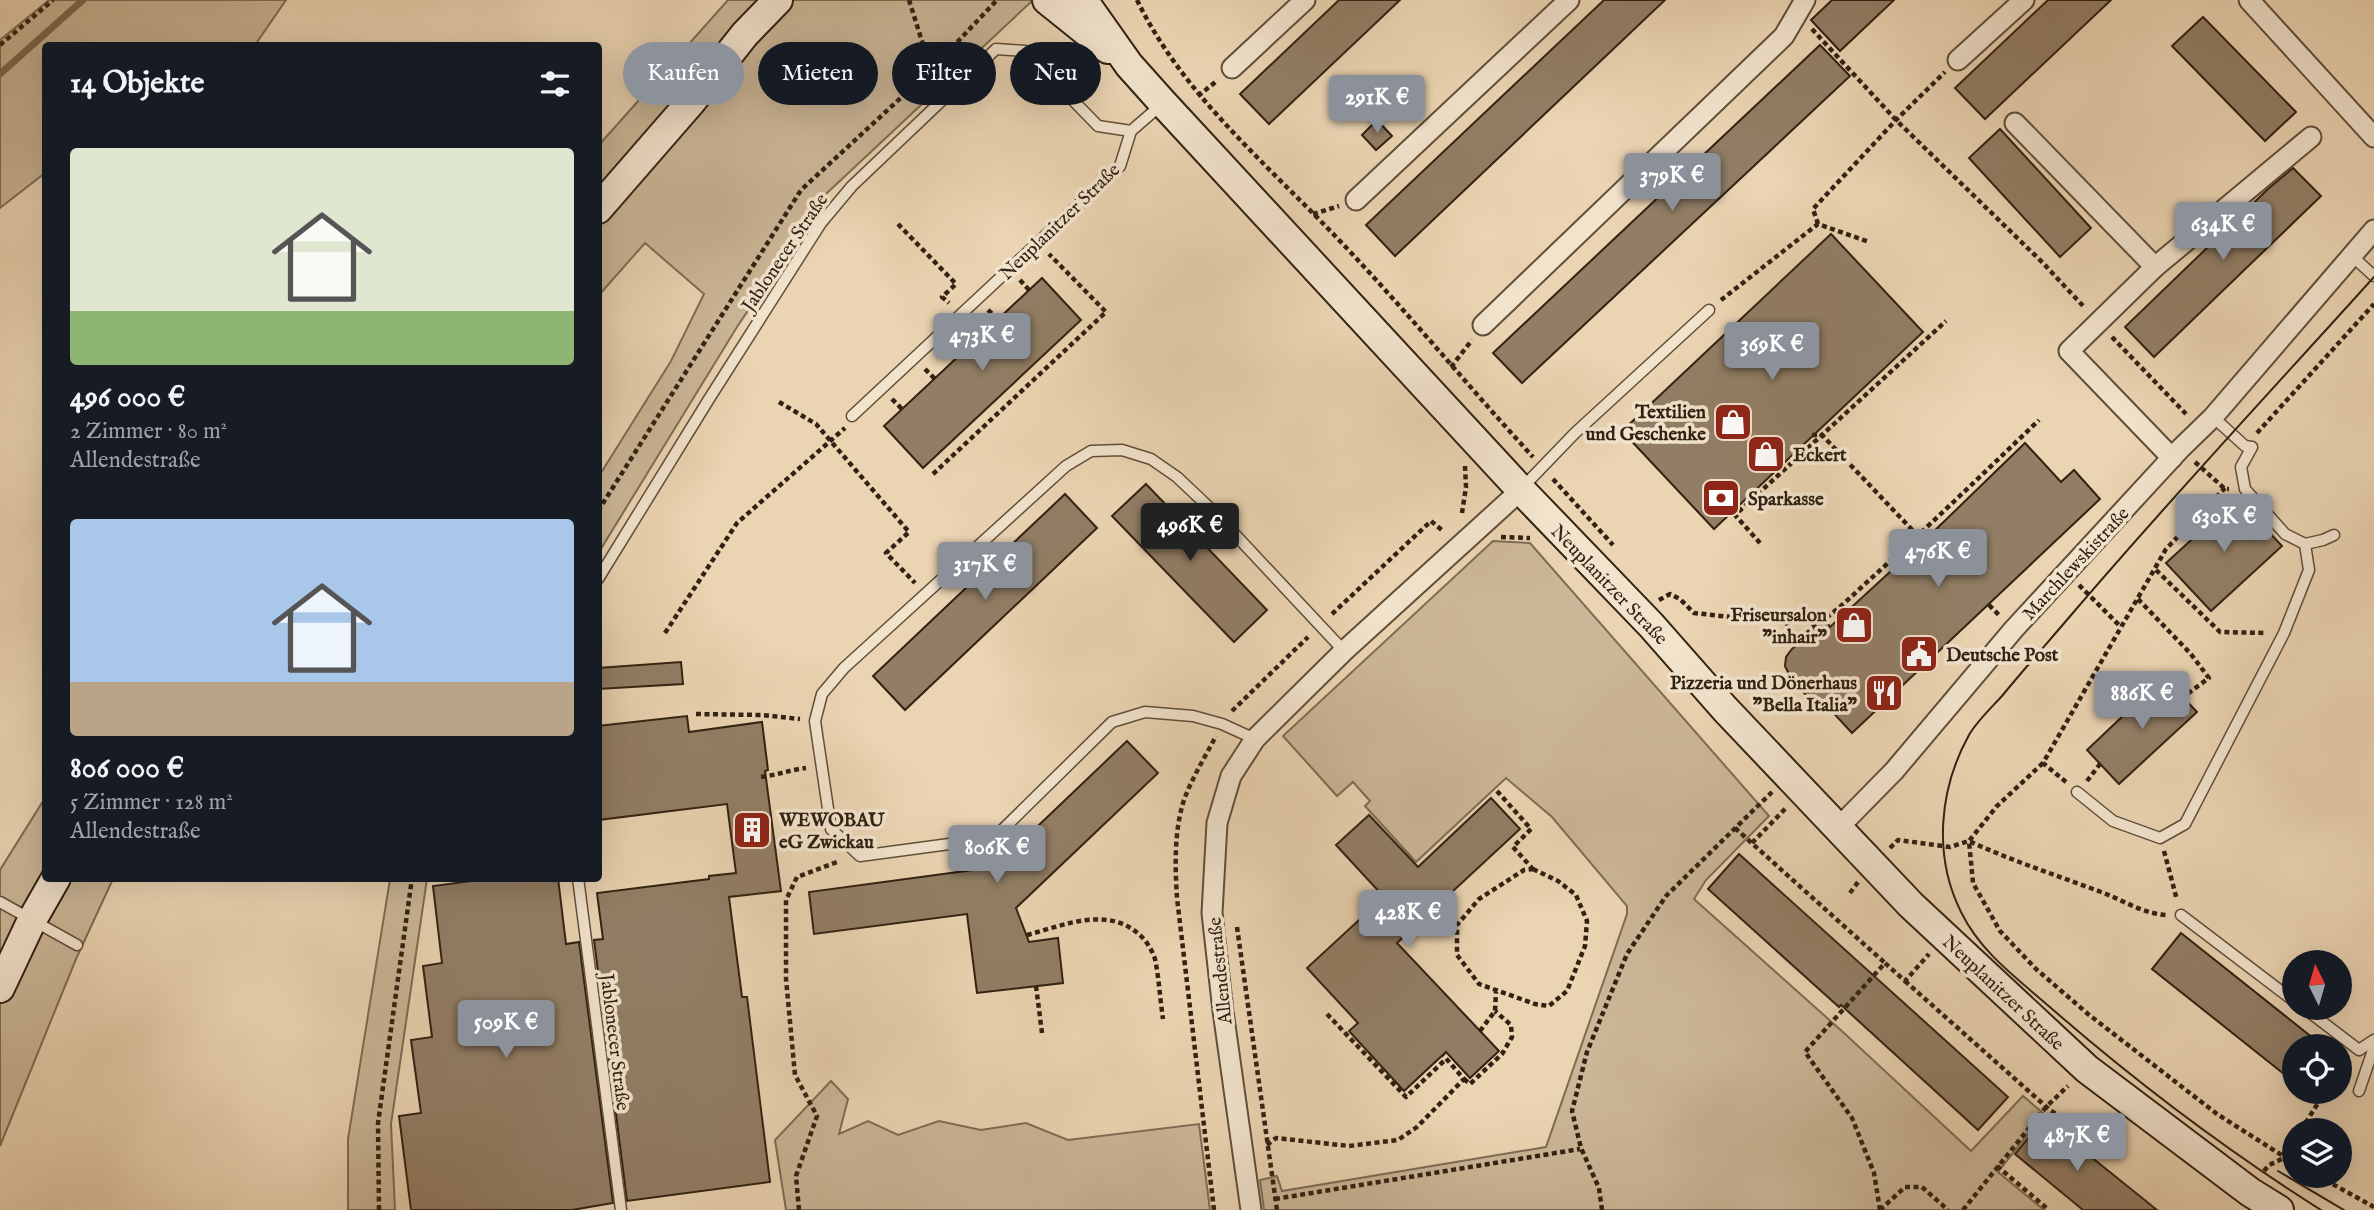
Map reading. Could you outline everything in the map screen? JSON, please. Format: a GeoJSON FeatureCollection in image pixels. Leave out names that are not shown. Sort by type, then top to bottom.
{"type":"FeatureCollection","features":[{"type":"Feature","properties":{"kind":"street"},"geometry":{"type":"LineString","coordinates":[[739,42],[778,0]]}},
{"type":"Feature","properties":{"kind":"street"},"geometry":{"type":"LineString","coordinates":[[744,57],[800,0]]}},
{"type":"Feature","properties":{"kind":"street","name":"Neuplanitzer Straße"},"geometry":{"type":"LineString","coordinates":[[1047,0],[1129,65]]}},
{"type":"Feature","properties":{"kind":"street","name":"Neuplanitzer Straße"},"geometry":{"type":"LineString","coordinates":[[1081,0],[1129,65],[1163,103],[1521,490],[1651,625],[1725,709],[1780,785],[1839,827],[1911,905],[2087,1069],[2250,1192],[2279,1210]]}},
{"type":"Feature","properties":{"kind":"street"},"geometry":{"type":"LineString","coordinates":[[1232,68],[1305,0]]}},
{"type":"Feature","properties":{"kind":"street"},"geometry":{"type":"LineString","coordinates":[[1356,200],[1569,0]]}},
{"type":"Feature","properties":{"kind":"street"},"geometry":{"type":"LineString","coordinates":[[1958,60],[2024,0]]}},
{"type":"Feature","properties":{"kind":"street"},"geometry":{"type":"LineString","coordinates":[[2249,0],[2374,137]]}},
{"type":"Feature","properties":{"kind":"street"},"geometry":{"type":"LineString","coordinates":[[1483,326],[1784,37],[1801,7]]}},
{"type":"Feature","properties":{"kind":"street"},"geometry":{"type":"LineString","coordinates":[[602,204],[688,105]]}},
{"type":"Feature","properties":{"kind":"street"},"geometry":{"type":"LineString","coordinates":[[2015,122],[2155,267]]}},
{"type":"Feature","properties":{"kind":"street"},"geometry":{"type":"LineString","coordinates":[[2176,453],[2069,351],[2155,267],[2311,136]]}},
{"type":"Feature","properties":{"kind":"street","name":"Marchlewskistraße"},"geometry":{"type":"LineString","coordinates":[[1839,827],[1894,771],[2014,629],[2176,453],[2213,417],[2374,230]]}},
{"type":"Feature","properties":{"kind":"street","name":"Allendestraße"},"geometry":{"type":"LineString","coordinates":[[1250,1207],[1212,913],[1217,823],[1231,776],[1255,739],[1345,650],[1521,490]]}},
{"type":"Feature","properties":{"kind":"street"},"geometry":{"type":"LineString","coordinates":[[0,988],[32,920],[54,882]]}},
{"type":"Feature","properties":{"kind":"lane","name":"Jablonecer Straße"},"geometry":{"type":"LineString","coordinates":[[602,573],[821,223],[852,186],[996,49],[1025,51],[1098,126],[1132,131]]}},
{"type":"Feature","properties":{"kind":"lane"},"geometry":{"type":"LineString","coordinates":[[1132,131],[1163,103]]}},
{"type":"Feature","properties":{"kind":"lane","name":"Neuplanitzer Straße"},"geometry":{"type":"LineString","coordinates":[[852,416],[895,372],[961,316],[1120,166],[1132,131]]}},
{"type":"Feature","properties":{"kind":"lane"},"geometry":{"type":"LineString","coordinates":[[2352,256],[2374,276]]}},
{"type":"Feature","properties":{"kind":"lane"},"geometry":{"type":"LineString","coordinates":[[1521,490],[1575,433],[1709,310]]}},
{"type":"Feature","properties":{"kind":"lane"},"geometry":{"type":"LineString","coordinates":[[2213,417],[2245,446],[2252,447],[2241,467],[2245,489],[2285,534],[2305,544],[2334,535]]}},
{"type":"Feature","properties":{"kind":"lane"},"geometry":{"type":"LineString","coordinates":[[1255,739],[1222,724],[1194,716],[1144,712],[1112,722],[994,838],[860,856],[831,829],[815,720],[822,694],[844,668],[1066,467],[1091,451],[1122,450],[1151,459],[1177,477],[1214,512],[1345,650]]}},
{"type":"Feature","properties":{"kind":"lane"},"geometry":{"type":"LineString","coordinates":[[2077,792],[2113,821],[2160,838],[2185,824],[2284,633],[2309,570],[2305,544]]}},
{"type":"Feature","properties":{"kind":"lane","name":"Jablonecer Straße"},"geometry":{"type":"LineString","coordinates":[[579,882],[621,1210]]}},
{"type":"Feature","properties":{"kind":"lane"},"geometry":{"type":"LineString","coordinates":[[0,902],[77,945]]}},
{"type":"Feature","properties":{"kind":"lane"},"geometry":{"type":"LineString","coordinates":[[2181,915],[2282,992]]}},
{"type":"Feature","properties":{"kind":"lane"},"geometry":{"type":"LineString","coordinates":[[2320,1020],[2359,1050],[2374,1040]]}},
{"type":"Feature","properties":{"kind":"lane"},"geometry":{"type":"LineString","coordinates":[[2359,1091],[2374,1047]]}},
{"type":"Feature","properties":{"kind":"path"},"geometry":{"type":"LineString","coordinates":[[0,45],[53,0]]}},
{"type":"Feature","properties":{"kind":"path"},"geometry":{"type":"LineString","coordinates":[[909,0],[922,42]]}},
{"type":"Feature","properties":{"kind":"path"},"geometry":{"type":"LineString","coordinates":[[958,42],[998,0]]}},
{"type":"Feature","properties":{"kind":"path"},"geometry":{"type":"LineString","coordinates":[[1137,0],[1152,32],[1198,96],[1339,241],[1617,550]]}},
{"type":"Feature","properties":{"kind":"path"},"geometry":{"type":"LineString","coordinates":[[1801,7],[1896,120],[2043,262],[2189,417]]}},
{"type":"Feature","properties":{"kind":"path"},"geometry":{"type":"LineString","coordinates":[[1818,224],[1813,209],[1896,120],[1958,60]]}},
{"type":"Feature","properties":{"kind":"path"},"geometry":{"type":"LineString","coordinates":[[1163,103],[1198,96],[1232,68]]}},
{"type":"Feature","properties":{"kind":"path"},"geometry":{"type":"LineString","coordinates":[[602,505],[801,190],[893,105]]}},
{"type":"Feature","properties":{"kind":"path"},"geometry":{"type":"LineString","coordinates":[[898,224],[956,284],[942,297],[961,316]]}},
{"type":"Feature","properties":{"kind":"path"},"geometry":{"type":"LineString","coordinates":[[1818,224],[1869,242]]}},
{"type":"Feature","properties":{"kind":"path"},"geometry":{"type":"LineString","coordinates":[[1709,310],[1818,224]]}},
{"type":"Feature","properties":{"kind":"path"},"geometry":{"type":"LineString","coordinates":[[933,474],[1106,312],[1039,243]]}},
{"type":"Feature","properties":{"kind":"path"},"geometry":{"type":"LineString","coordinates":[[1850,893],[1873,863],[1899,840],[1950,847],[1969,841],[1997,806],[2043,763],[2166,549],[2225,489],[2235,457],[2374,304]]}},
{"type":"Feature","properties":{"kind":"path"},"geometry":{"type":"LineString","coordinates":[[1760,543],[1735,515],[1946,321]]}},
{"type":"Feature","properties":{"kind":"path"},"geometry":{"type":"LineString","coordinates":[[1451,367],[1483,326]]}},
{"type":"Feature","properties":{"kind":"path"},"geometry":{"type":"LineString","coordinates":[[779,402],[816,424],[909,532],[886,553],[926,594]]}},
{"type":"Feature","properties":{"kind":"path"},"geometry":{"type":"LineString","coordinates":[[1651,590],[1659,600],[1670,594],[1680,599],[1693,613],[1786,623],[1795,635],[1810,630],[1918,537],[2039,420]]}},
{"type":"Feature","properties":{"kind":"path"},"geometry":{"type":"LineString","coordinates":[[1812,435],[1822,435],[1918,537],[1928,537]]}},
{"type":"Feature","properties":{"kind":"path"},"geometry":{"type":"LineString","coordinates":[[665,633],[737,523],[831,441]]}},
{"type":"Feature","properties":{"kind":"path"},"geometry":{"type":"LineString","coordinates":[[2176,453],[2225,489]]}},
{"type":"Feature","properties":{"kind":"path"},"geometry":{"type":"LineString","coordinates":[[1456,518],[1463,512],[1466,487],[1465,466],[1458,458]]}},
{"type":"Feature","properties":{"kind":"path"},"geometry":{"type":"LineString","coordinates":[[1214,1210],[1177,898],[1175,862],[1184,802],[1194,777],[1228,715],[1431,521],[1443,532],[1449,525]]}},
{"type":"Feature","properties":{"kind":"path"},"geometry":{"type":"LineString","coordinates":[[1498,537],[1535,539]]}},
{"type":"Feature","properties":{"kind":"path"},"geometry":{"type":"LineString","coordinates":[[2156,570],[2220,632],[2284,633]]}},
{"type":"Feature","properties":{"kind":"path"},"geometry":{"type":"LineString","coordinates":[[2066,572],[2121,626]]}},
{"type":"Feature","properties":{"kind":"path"},"geometry":{"type":"LineString","coordinates":[[2138,599],[2190,653],[2209,678],[2183,697]]}},
{"type":"Feature","properties":{"kind":"path"},"geometry":{"type":"LineString","coordinates":[[696,714],[762,715],[815,720]]}},
{"type":"Feature","properties":{"kind":"path"},"geometry":{"type":"LineString","coordinates":[[2043,763],[2077,792],[2101,764]]}},
{"type":"Feature","properties":{"kind":"path"},"geometry":{"type":"LineString","coordinates":[[761,777],[776,776],[782,771],[821,766]]}},
{"type":"Feature","properties":{"kind":"path"},"geometry":{"type":"LineString","coordinates":[[1761,784],[1780,785]]}},
{"type":"Feature","properties":{"kind":"path"},"geometry":{"type":"LineString","coordinates":[[1602,1210],[1598,1188],[1581,1149],[1572,1111],[1587,1052],[1627,954],[1666,896],[1780,785]]}},
{"type":"Feature","properties":{"kind":"path"},"geometry":{"type":"LineString","coordinates":[[1752,843],[1786,808],[1780,785]]}},
{"type":"Feature","properties":{"kind":"path"},"geometry":{"type":"LineString","coordinates":[[1497,792],[1531,829],[1513,847],[1533,869],[1558,881],[1576,895],[1587,921],[1585,946],[1567,991],[1549,1006],[1496,992],[1479,984],[1457,955],[1457,925],[1479,899],[1524,870],[1533,869]]}},
{"type":"Feature","properties":{"kind":"path"},"geometry":{"type":"LineString","coordinates":[[1735,828],[2046,1107],[2077,1125]]}},
{"type":"Feature","properties":{"kind":"path"},"geometry":{"type":"LineString","coordinates":[[1969,841],[2153,914],[2181,915],[2160,838]]}},
{"type":"Feature","properties":{"kind":"path"},"geometry":{"type":"LineString","coordinates":[[1969,841],[1973,883],[2000,932],[2036,969],[2088,1014],[2217,1114],[2282,1157]]}},
{"type":"Feature","properties":{"kind":"path"},"geometry":{"type":"LineString","coordinates":[[799,1210],[796,1176],[817,1116],[795,1075],[786,979],[786,900],[797,877],[828,864],[860,856]]}},
{"type":"Feature","properties":{"kind":"path"},"geometry":{"type":"LineString","coordinates":[[379,1210],[378,1123],[411,882]]}},
{"type":"Feature","properties":{"kind":"path"},"geometry":{"type":"LineString","coordinates":[[1027,935],[1090,919],[1111,920],[1130,925],[1147,942],[1154,957],[1163,1019]]}},
{"type":"Feature","properties":{"kind":"path"},"geometry":{"type":"LineString","coordinates":[[1237,922],[1277,1210]]}},
{"type":"Feature","properties":{"kind":"path"},"geometry":{"type":"LineString","coordinates":[[1905,981],[1944,937]]}},
{"type":"Feature","properties":{"kind":"path"},"geometry":{"type":"LineString","coordinates":[[1880,1210],[1874,1173],[1852,1118],[1805,1052],[1885,964]]}},
{"type":"Feature","properties":{"kind":"path"},"geometry":{"type":"LineString","coordinates":[[1036,986],[1042,1033]]}},
{"type":"Feature","properties":{"kind":"path"},"geometry":{"type":"LineString","coordinates":[[1480,1031],[1495,1011],[1496,992]]}},
{"type":"Feature","properties":{"kind":"path"},"geometry":{"type":"LineString","coordinates":[[1327,1014],[1406,1097],[1445,1057],[1470,1084],[1502,1054],[1513,1037],[1511,1025],[1495,1011]]}},
{"type":"Feature","properties":{"kind":"path"},"geometry":{"type":"LineString","coordinates":[[1963,1210],[2046,1107],[2087,1069]]}},
{"type":"Feature","properties":{"kind":"path"},"geometry":{"type":"LineString","coordinates":[[1242,1148],[1268,1145],[1276,1138],[1349,1146],[1398,1140],[1417,1127],[1464,1079]]}},
{"type":"Feature","properties":{"kind":"path"},"geometry":{"type":"LineString","coordinates":[[1250,1207],[1276,1198],[1581,1149]]}},
{"type":"Feature","properties":{"kind":"path"},"geometry":{"type":"LineString","coordinates":[[2250,1192],[2269,1165],[2282,1159]]}},
{"type":"Feature","properties":{"kind":"path"},"geometry":{"type":"LineString","coordinates":[[1997,1166],[2049,1210]]}},
{"type":"Feature","properties":{"kind":"path"},"geometry":{"type":"LineString","coordinates":[[1880,1210],[1905,1187],[1922,1187],[1948,1210]]}},
{"type":"Feature","properties":{"kind":"path"},"geometry":{"type":"LineString","coordinates":[[2340,1188],[2374,1207]]}},
{"type":"Feature","properties":{"kind":"shaded area"},"geometry":{"type":"Polygon","coordinates":[[[49,0],[286,0],[257,42],[42,42],[42,175],[0,208],[0,40],[49,0]]]}},
{"type":"Feature","properties":{"kind":"shaded area"},"geometry":{"type":"Polygon","coordinates":[[[728,0],[1033,0],[988,42],[892,42],[892,105],[921,105],[826,194],[737,327],[602,547],[602,471],[671,361],[704,294],[645,243],[602,292],[602,142],[635,105],[744,105],[744,42],[691,42],[728,0]]]}},
{"type":"Feature","properties":{"kind":"shaded area"},"geometry":{"type":"Polygon","coordinates":[[[1493,541],[1530,543],[1769,816],[1706,880],[1694,899],[1971,1151],[2023,1096],[2044,1114],[1998,1172],[2044,1210],[1264,1210],[1260,1180],[1277,1176],[1282,1191],[1546,1147],[1627,914],[1627,906],[1552,817],[1506,778],[1416,862],[1365,806],[1370,801],[1353,782],[1337,796],[1283,736],[1493,541]]]}},
{"type":"Feature","properties":{"kind":"shaded area"},"geometry":{"type":"Polygon","coordinates":[[[42,803],[42,882],[112,882],[76,959],[0,1146],[0,870],[42,803]]]}},
{"type":"Feature","properties":{"kind":"shaded area"},"geometry":{"type":"Polygon","coordinates":[[[390,882],[427,882],[391,1124],[395,1210],[348,1210],[348,1139],[390,882]]]}},
{"type":"Feature","properties":{"kind":"shaded area"},"geometry":{"type":"Polygon","coordinates":[[[831,1081],[848,1099],[839,1134],[868,1121],[898,1135],[939,1121],[981,1130],[1026,1123],[1068,1140],[1199,1124],[1210,1210],[786,1210],[775,1140],[831,1081]]]}},
{"type":"Feature","properties":{"kind":"building"},"geometry":{"type":"Polygon","coordinates":[[[1339,0],[1400,0],[1269,124],[1240,94],[1339,0]]]}},
{"type":"Feature","properties":{"kind":"building"},"geometry":{"type":"Polygon","coordinates":[[[1604,0],[1665,0],[1395,256],[1366,225],[1604,0]]]}},
{"type":"Feature","properties":{"kind":"building"},"geometry":{"type":"Polygon","coordinates":[[[1832,0],[1894,0],[1840,51],[1811,20],[1832,0]]]}},
{"type":"Feature","properties":{"kind":"building"},"geometry":{"type":"Polygon","coordinates":[[[2048,0],[2111,0],[1985,119],[1955,88],[2048,0]]]}},
{"type":"Feature","properties":{"kind":"building"},"geometry":{"type":"Polygon","coordinates":[[[2203,17],[2296,112],[2265,141],[2172,46],[2203,17]]]}},
{"type":"Feature","properties":{"kind":"building"},"geometry":{"type":"Polygon","coordinates":[[[1820,45],[1850,76],[1522,383],[1493,353],[1820,45]]]}},
{"type":"Feature","properties":{"kind":"building"},"geometry":{"type":"Polygon","coordinates":[[[1377,120],[1392,136],[1376,150],[1362,135],[1377,120]]]}},
{"type":"Feature","properties":{"kind":"building"},"geometry":{"type":"Polygon","coordinates":[[[2000,129],[2091,228],[2060,257],[1969,158],[2000,129]]]}},
{"type":"Feature","properties":{"kind":"building"},"geometry":{"type":"Polygon","coordinates":[[[2293,168],[2321,196],[2154,357],[2125,327],[2293,168]]]}},
{"type":"Feature","properties":{"kind":"building"},"geometry":{"type":"Polygon","coordinates":[[[1831,234],[1923,332],[1714,529],[1622,431],[1831,234]]]}},
{"type":"Feature","properties":{"kind":"building"},"geometry":{"type":"Polygon","coordinates":[[[1042,278],[1081,320],[923,468],[884,426],[1042,278]]]}},
{"type":"Feature","properties":{"kind":"building"},"geometry":{"type":"Polygon","coordinates":[[[2025,443],[2061,482],[2074,470],[2100,499],[1852,733],[1827,706],[1821,710],[1793,682],[1785,666],[1786,657],[1826,620],[1830,627],[2025,443]]]}},
{"type":"Feature","properties":{"kind":"building"},"geometry":{"type":"Polygon","coordinates":[[[1146,484],[1267,610],[1234,642],[1112,516],[1146,484]]]}},
{"type":"Feature","properties":{"kind":"building"},"geometry":{"type":"Polygon","coordinates":[[[1065,494],[1097,528],[905,710],[873,676],[1065,494]]]}},
{"type":"Feature","properties":{"kind":"building"},"geometry":{"type":"Polygon","coordinates":[[[2237,498],[2282,546],[2211,611],[2166,563],[2237,498]]]}},
{"type":"Feature","properties":{"kind":"building"},"geometry":{"type":"Polygon","coordinates":[[[681,662],[683,684],[602,689],[602,668],[681,662]]]}},
{"type":"Feature","properties":{"kind":"building"},"geometry":{"type":"Polygon","coordinates":[[[2164,677],[2197,712],[2119,784],[2087,750],[2164,677]]]}},
{"type":"Feature","properties":{"kind":"building"},"geometry":{"type":"Polygon","coordinates":[[[687,716],[689,732],[762,722],[768,770],[765,771],[781,891],[729,897],[742,997],[747,997],[770,1182],[627,1201],[594,940],[603,939],[597,893],[736,873],[727,804],[602,820],[602,726],[687,716]]]}},
{"type":"Feature","properties":{"kind":"building"},"geometry":{"type":"Polygon","coordinates":[[[1127,741],[1158,773],[1016,908],[1029,942],[1058,938],[1063,983],[977,993],[967,914],[814,934],[809,892],[995,867],[1127,741]]]}},
{"type":"Feature","properties":{"kind":"building"},"geometry":{"type":"Polygon","coordinates":[[[1491,798],[1520,829],[1397,943],[1499,1051],[1470,1078],[1446,1052],[1404,1091],[1349,1031],[1358,1023],[1307,968],[1384,897],[1336,845],[1369,815],[1418,867],[1491,798]]]}},
{"type":"Feature","properties":{"kind":"building"},"geometry":{"type":"Polygon","coordinates":[[[1739,854],[2008,1097],[1978,1130],[1708,889],[1739,854]]]}},
{"type":"Feature","properties":{"kind":"building"},"geometry":{"type":"Polygon","coordinates":[[[464,882],[558,882],[566,944],[579,942],[613,1203],[572,1210],[411,1210],[399,1116],[421,1113],[411,1040],[432,1037],[423,966],[442,963],[433,886],[464,882]]]}},
{"type":"Feature","properties":{"kind":"building"},"geometry":{"type":"Polygon","coordinates":[[[2181,933],[2282,1013],[2282,1020],[2290,1020],[2308,1034],[2282,1034],[2282,1072],[2152,969],[2181,933]]]}},
{"type":"Feature","properties":{"kind":"building"},"geometry":{"type":"Polygon","coordinates":[[[2044,1119],[2157,1210],[2083,1210],[2015,1154],[2044,1119]]]}},
{"type":"Feature","properties":{"kind":"waterway"},"geometry":{"type":"LineString","coordinates":[[0,74],[83,0]]}},
{"type":"Feature","properties":{"kind":"tram line"},"geometry":{"type":"LineString","coordinates":[[2321,1210],[2251,1164],[2149,1089],[2013,976],[1990,953],[1969,927],[1952,891],[1943,846],[1943,823],[1951,778],[1959,756],[1976,725],[2146,529],[2374,277]]}},
{"type":"Feature","properties":{"kind":"tram line"},"geometry":{"type":"LineString","coordinates":[[2278,1171],[2344,1210]]}},
{"type":"Feature","properties":{"kind":"place","name":"Textilien und Geschenke"},"geometry":{"type":"Point","coordinates":[1733,422]}},
{"type":"Feature","properties":{"kind":"place","name":"Eckert"},"geometry":{"type":"Point","coordinates":[1766,454]}},
{"type":"Feature","properties":{"kind":"place","name":"Sparkasse"},"geometry":{"type":"Point","coordinates":[1721,498]}},
{"type":"Feature","properties":{"kind":"place","name":"Friseursalon \"inhair\""},"geometry":{"type":"Point","coordinates":[1854,625]}},
{"type":"Feature","properties":{"kind":"place","name":"Deutsche Post"},"geometry":{"type":"Point","coordinates":[1919,654]}},
{"type":"Feature","properties":{"kind":"place","name":"Pizzeria und Dönerhaus \"Bella Italia\""},"geometry":{"type":"Point","coordinates":[1884,693]}},
{"type":"Feature","properties":{"kind":"place","name":"WEWOBAU eG Zwickau"},"geometry":{"type":"Point","coordinates":[752,830]}}]}
